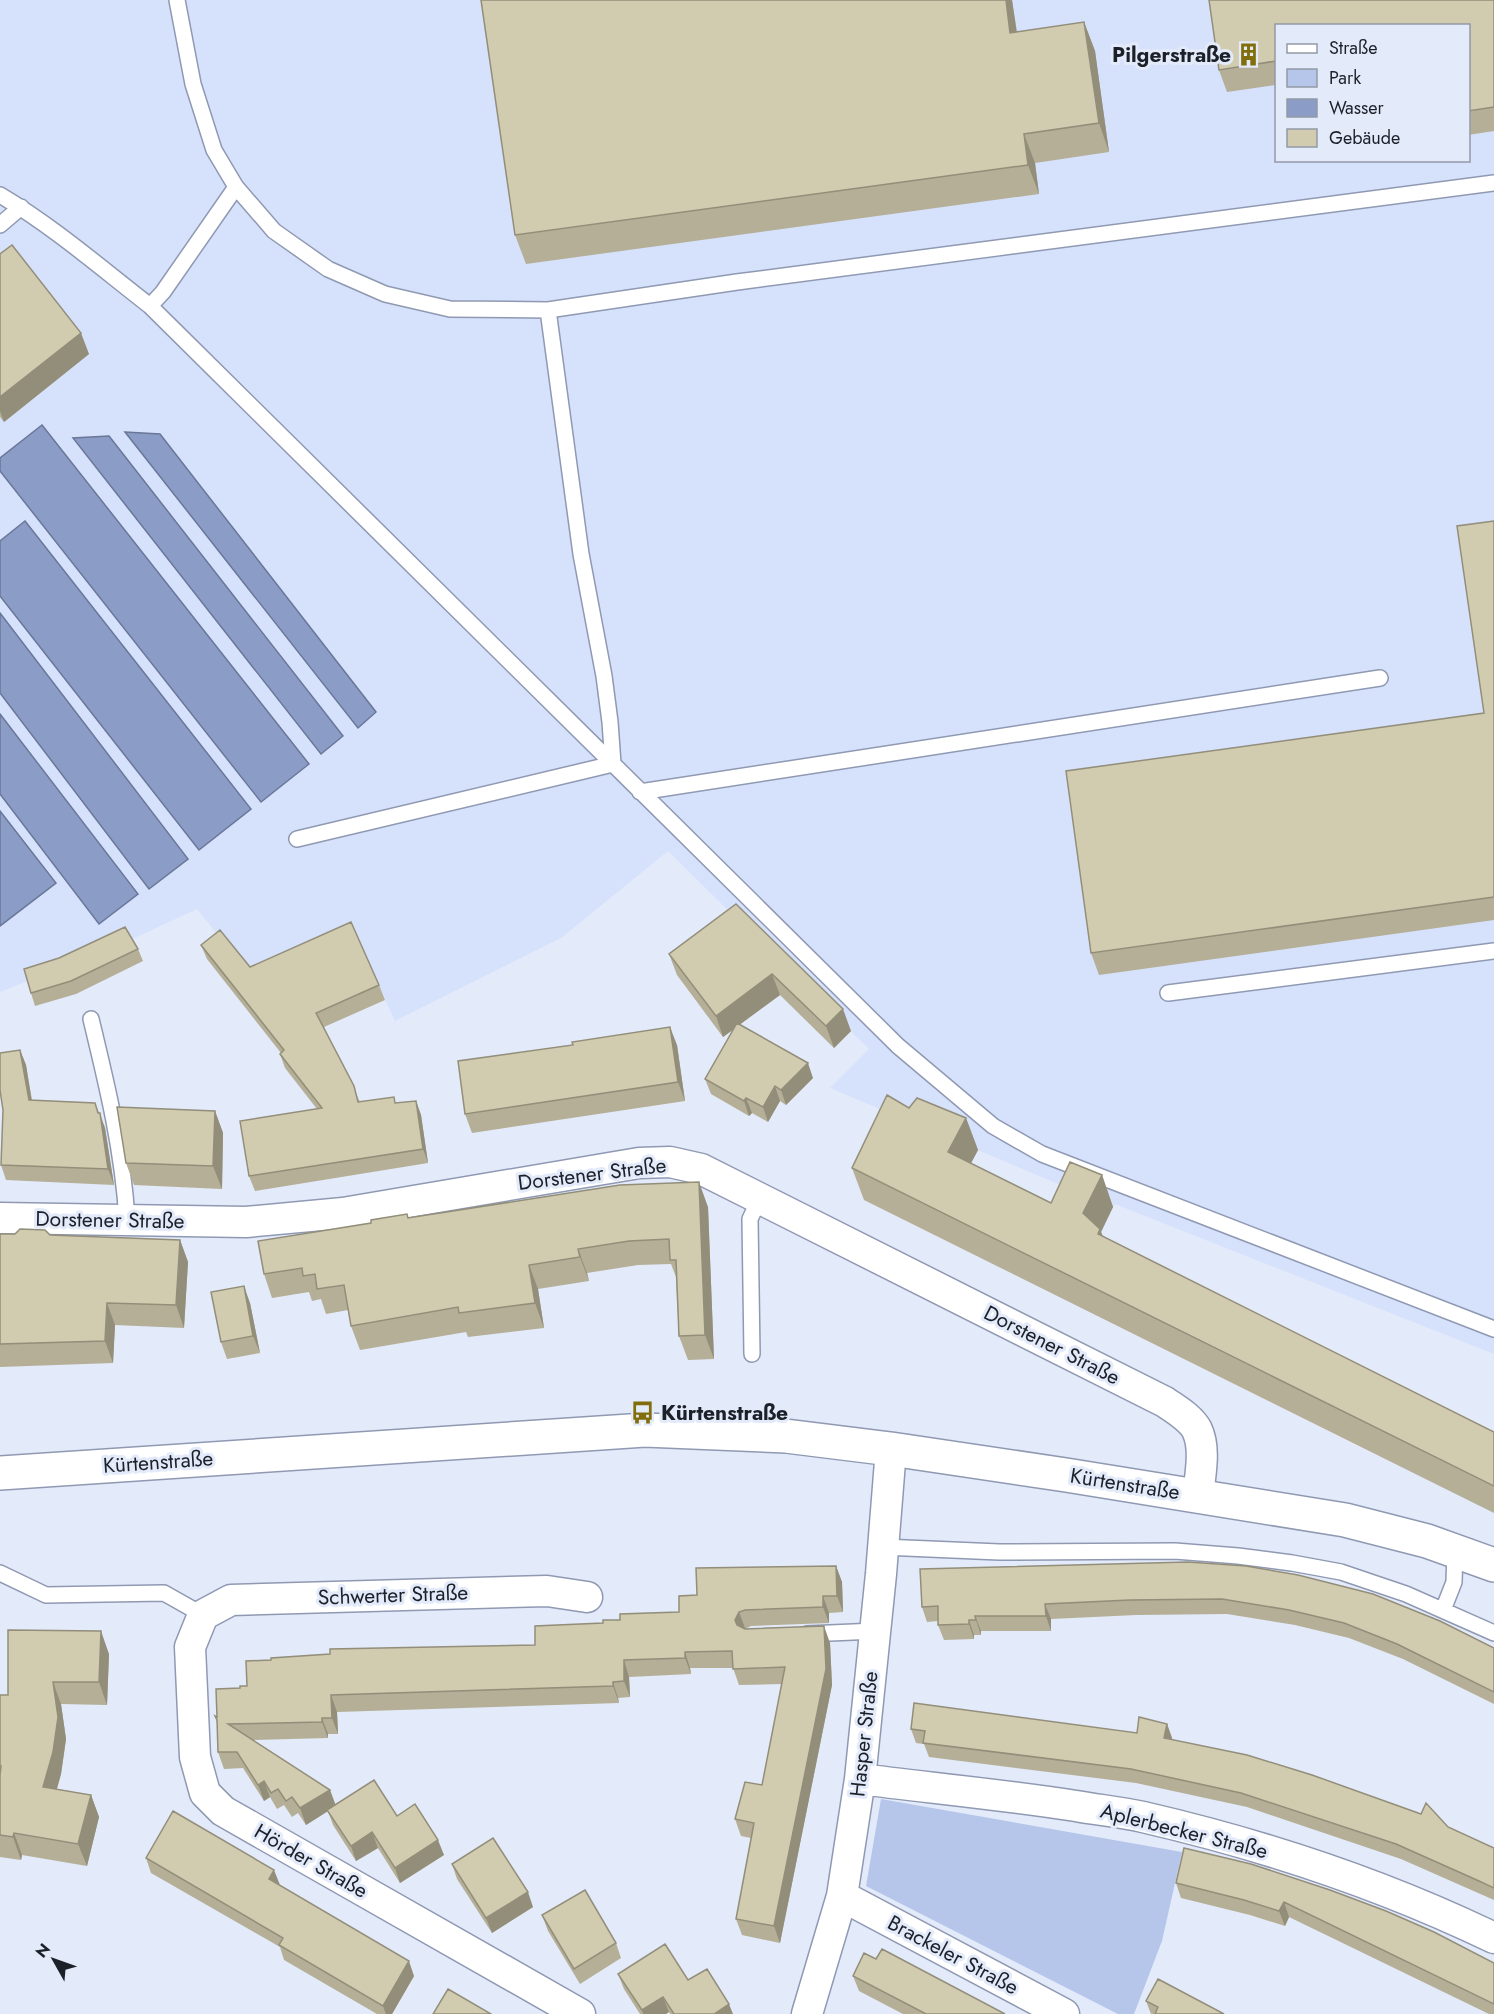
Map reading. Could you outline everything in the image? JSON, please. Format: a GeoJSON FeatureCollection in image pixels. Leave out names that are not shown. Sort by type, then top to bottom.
{"type":"FeatureCollection","features":[{"type":"Feature","properties":{"kind":"main road","name":"Kürtenstraße"},"geometry":{"type":"LineString","coordinates":[[0,1473],[645,1430],[786,1436],[891,1449],[1345,1520],[1427,1541],[1494,1565]]}},
{"type":"Feature","properties":{"kind":"street","name":"Dorstener Straße"},"geometry":{"type":"LineString","coordinates":[[0,1218],[246,1222],[343,1213],[639,1163],[670,1162],[701,1168],[1165,1402],[1189,1419],[1197,1429],[1202,1455],[1198,1496]]}},
{"type":"Feature","properties":{"kind":"street","name":"Hasper Straße"},"geometry":{"type":"LineString","coordinates":[[807,2014],[842,1896],[860,1779],[876,1631],[891,1449]]}},
{"type":"Feature","properties":{"kind":"street","name":"Schwerter Straße"},"geometry":{"type":"LineString","coordinates":[[203,1615],[231,1600],[547,1591],[587,1597]]}},
{"type":"Feature","properties":{"kind":"street","name":"Hörder Straße"},"geometry":{"type":"LineString","coordinates":[[203,1615],[190,1647],[195,1757],[205,1793],[223,1811],[580,2014]]}},
{"type":"Feature","properties":{"kind":"street","name":"Aplerbecker Straße"},"geometry":{"type":"LineString","coordinates":[[860,1779],[1039,1800],[1142,1817],[1314,1865],[1386,1890],[1494,1938]]}},
{"type":"Feature","properties":{"kind":"street","name":"Brackeler Straße"},"geometry":{"type":"LineString","coordinates":[[842,1896],[1064,2014]]}},
{"type":"Feature","properties":{"kind":"lane"},"geometry":{"type":"LineString","coordinates":[[177,0],[193,84],[214,150],[236,187],[274,231],[328,268],[385,294],[450,309],[548,310],[737,282],[1494,183]]}},
{"type":"Feature","properties":{"kind":"lane"},"geometry":{"type":"LineString","coordinates":[[150,306],[164,292],[236,187]]}},
{"type":"Feature","properties":{"kind":"lane"},"geometry":{"type":"LineString","coordinates":[[0,195],[21,207],[150,306],[898,1046],[993,1126],[1042,1154],[1494,1329]]}},
{"type":"Feature","properties":{"kind":"lane"},"geometry":{"type":"LineString","coordinates":[[0,225],[21,207]]}},
{"type":"Feature","properties":{"kind":"lane"},"geometry":{"type":"LineString","coordinates":[[548,310],[581,554],[604,676],[613,764]]}},
{"type":"Feature","properties":{"kind":"lane"},"geometry":{"type":"LineString","coordinates":[[640,792],[1380,678]]}},
{"type":"Feature","properties":{"kind":"lane"},"geometry":{"type":"LineString","coordinates":[[297,839],[613,764]]}},
{"type":"Feature","properties":{"kind":"lane"},"geometry":{"type":"LineString","coordinates":[[1168,993],[1494,951]]}},
{"type":"Feature","properties":{"kind":"lane"},"geometry":{"type":"LineString","coordinates":[[91,1019],[114,1117],[125,1182],[127,1220]]}},
{"type":"Feature","properties":{"kind":"lane"},"geometry":{"type":"LineString","coordinates":[[752,1354],[750,1219],[760,1198]]}},
{"type":"Feature","properties":{"kind":"lane"},"geometry":{"type":"LineString","coordinates":[[883,1547],[999,1552],[1175,1551],[1238,1556],[1341,1572],[1406,1594],[1494,1633]]}},
{"type":"Feature","properties":{"kind":"lane"},"geometry":{"type":"LineString","coordinates":[[1443,1610],[1454,1582],[1455,1551]]}},
{"type":"Feature","properties":{"kind":"lane"},"geometry":{"type":"LineString","coordinates":[[0,1573],[45,1595],[164,1593],[203,1615]]}},
{"type":"Feature","properties":{"kind":"lane"},"geometry":{"type":"LineString","coordinates":[[796,1634],[876,1631]]}},
{"type":"Feature","properties":{"kind":"shaded area"},"geometry":{"type":"Polygon","coordinates":[[[0,0],[1494,0],[1494,1354],[1115,1204],[1113,1207],[830,1088],[869,1049],[668,851],[561,938],[395,1021],[356,936],[255,981],[197,909],[130,940],[0,992],[0,0]]]}},
{"type":"Feature","properties":{"kind":"green space"},"geometry":{"type":"Polygon","coordinates":[[[881,1799],[1182,1852],[1162,1941],[1134,2014],[1118,2014],[866,1886],[881,1799]]]}},
{"type":"Feature","properties":{"kind":"water"},"geometry":{"type":"Polygon","coordinates":[[[42,425],[309,764],[261,802],[0,471],[0,458],[42,425]]]}},
{"type":"Feature","properties":{"kind":"water"},"geometry":{"type":"Polygon","coordinates":[[[125,432],[160,434],[376,712],[358,728],[125,432]]]}},
{"type":"Feature","properties":{"kind":"water"},"geometry":{"type":"Polygon","coordinates":[[[109,436],[343,736],[321,754],[73,438],[109,436]]]}},
{"type":"Feature","properties":{"kind":"water"},"geometry":{"type":"Polygon","coordinates":[[[25,521],[251,809],[199,850],[0,596],[0,541],[25,521]]]}},
{"type":"Feature","properties":{"kind":"water"},"geometry":{"type":"Polygon","coordinates":[[[0,613],[188,859],[149,889],[0,693],[0,613]]]}},
{"type":"Feature","properties":{"kind":"water"},"geometry":{"type":"Polygon","coordinates":[[[0,714],[138,894],[99,924],[0,794],[0,714]]]}},
{"type":"Feature","properties":{"kind":"water"},"geometry":{"type":"Polygon","coordinates":[[[0,811],[56,883],[0,926],[0,811]]]}},
{"type":"Feature","properties":{"kind":"building"},"geometry":{"type":"Polygon","coordinates":[[[481,0],[1006,0],[1010,33],[1084,22],[1099,123],[1024,134],[1028,165],[515,235],[481,0]]]}},
{"type":"Feature","properties":{"kind":"building","name":"Pilgerstraße"},"geometry":{"type":"Polygon","coordinates":[[[1209,0],[1494,0],[1494,107],[1470,111],[1470,24],[1275,24],[1275,61],[1219,70],[1209,0]]]}},
{"type":"Feature","properties":{"kind":"building"},"geometry":{"type":"Polygon","coordinates":[[[12,245],[81,333],[0,397],[0,254],[12,245]]]}},
{"type":"Feature","properties":{"kind":"building"},"geometry":{"type":"Polygon","coordinates":[[[1494,521],[1494,897],[1091,953],[1066,771],[1484,713],[1457,526],[1494,521]]]}},
{"type":"Feature","properties":{"kind":"building"},"geometry":{"type":"Polygon","coordinates":[[[736,904],[843,1009],[826,1026],[772,974],[716,1016],[669,954],[736,904]]]}},
{"type":"Feature","properties":{"kind":"building"},"geometry":{"type":"Polygon","coordinates":[[[351,922],[379,985],[316,1013],[354,1086],[358,1102],[394,1097],[395,1103],[416,1101],[423,1149],[249,1176],[240,1121],[322,1108],[280,1054],[284,1050],[201,945],[220,930],[250,967],[351,922]]]}},
{"type":"Feature","properties":{"kind":"building"},"geometry":{"type":"Polygon","coordinates":[[[125,927],[138,949],[71,981],[31,993],[24,969],[59,958],[125,927]]]}},
{"type":"Feature","properties":{"kind":"building"},"geometry":{"type":"Polygon","coordinates":[[[737,1023],[808,1063],[781,1090],[775,1086],[763,1107],[746,1098],[744,1101],[705,1079],[737,1023]]]}},
{"type":"Feature","properties":{"kind":"building"},"geometry":{"type":"Polygon","coordinates":[[[670,1027],[678,1082],[465,1114],[458,1061],[573,1045],[572,1042],[670,1027]]]}},
{"type":"Feature","properties":{"kind":"building"},"geometry":{"type":"Polygon","coordinates":[[[20,1050],[29,1100],[95,1103],[100,1113],[108,1169],[1,1165],[3,1110],[0,1090],[0,1053],[20,1050]]]}},
{"type":"Feature","properties":{"kind":"building"},"geometry":{"type":"Polygon","coordinates":[[[887,1095],[909,1108],[917,1098],[966,1118],[948,1152],[1051,1203],[1070,1162],[1102,1175],[1083,1213],[1100,1229],[1098,1234],[1494,1432],[1494,1486],[852,1168],[887,1095]]]}},
{"type":"Feature","properties":{"kind":"building"},"geometry":{"type":"Polygon","coordinates":[[[117,1107],[215,1111],[213,1166],[126,1163],[117,1107]]]}},
{"type":"Feature","properties":{"kind":"building"},"geometry":{"type":"Polygon","coordinates":[[[699,1182],[705,1335],[679,1336],[676,1260],[670,1260],[669,1239],[629,1241],[578,1249],[580,1257],[529,1265],[535,1303],[459,1313],[458,1307],[351,1326],[344,1285],[317,1289],[315,1274],[303,1276],[302,1268],[264,1274],[258,1241],[371,1223],[371,1220],[407,1214],[408,1218],[620,1185],[699,1182]]]}},
{"type":"Feature","properties":{"kind":"building"},"geometry":{"type":"Polygon","coordinates":[[[20,1229],[45,1230],[50,1235],[180,1240],[176,1305],[107,1303],[105,1341],[0,1344],[0,1234],[15,1234],[20,1229]]]}},
{"type":"Feature","properties":{"kind":"building"},"geometry":{"type":"Polygon","coordinates":[[[244,1286],[253,1336],[221,1342],[211,1292],[244,1286]]]}},
{"type":"Feature","properties":{"kind":"building"},"geometry":{"type":"Polygon","coordinates":[[[1188,1562],[1246,1566],[1298,1575],[1373,1594],[1440,1621],[1494,1648],[1494,1692],[1397,1644],[1344,1623],[1289,1610],[1222,1599],[1045,1604],[1046,1616],[975,1616],[976,1620],[969,1620],[969,1624],[938,1625],[938,1606],[922,1607],[920,1569],[1188,1562]]]}},
{"type":"Feature","properties":{"kind":"building"},"geometry":{"type":"Polygon","coordinates":[[[836,1566],[837,1596],[823,1596],[823,1607],[745,1610],[739,1612],[735,1620],[737,1625],[745,1629],[824,1626],[826,1669],[774,1926],[736,1919],[754,1823],[735,1819],[745,1782],[762,1785],[785,1667],[733,1669],[732,1651],[685,1652],[685,1658],[624,1660],[624,1681],[613,1682],[613,1686],[331,1695],[332,1718],[322,1718],[322,1722],[228,1724],[330,1790],[300,1808],[292,1797],[286,1801],[278,1789],[271,1793],[264,1781],[258,1785],[237,1752],[218,1752],[215,1716],[217,1717],[216,1689],[247,1686],[246,1661],[330,1654],[330,1649],[535,1645],[535,1626],[603,1623],[603,1620],[620,1620],[620,1614],[679,1612],[679,1596],[697,1595],[696,1568],[836,1566]]]}},
{"type":"Feature","properties":{"kind":"building"},"geometry":{"type":"Polygon","coordinates":[[[8,1630],[101,1631],[99,1682],[53,1682],[58,1717],[53,1752],[43,1787],[91,1795],[78,1844],[14,1833],[13,1837],[0,1835],[0,1695],[8,1695],[8,1630]]]}},
{"type":"Feature","properties":{"kind":"building"},"geometry":{"type":"Polygon","coordinates":[[[914,1703],[1137,1733],[1139,1717],[1167,1724],[1164,1738],[1247,1755],[1312,1775],[1421,1814],[1426,1803],[1448,1827],[1494,1848],[1494,1888],[1396,1844],[1241,1793],[1131,1769],[923,1743],[925,1731],[911,1729],[914,1703]]]}},
{"type":"Feature","properties":{"kind":"building"},"geometry":{"type":"Polygon","coordinates":[[[374,1780],[397,1816],[415,1804],[438,1840],[395,1868],[372,1832],[351,1846],[327,1810],[374,1780]]]}},
{"type":"Feature","properties":{"kind":"building"},"geometry":{"type":"Polygon","coordinates":[[[173,1811],[274,1870],[269,1879],[409,1961],[383,2006],[279,1945],[283,1938],[146,1858],[173,1811]]]}},
{"type":"Feature","properties":{"kind":"building"},"geometry":{"type":"Polygon","coordinates":[[[493,1838],[528,1892],[486,1918],[452,1864],[493,1838]]]}},
{"type":"Feature","properties":{"kind":"building"},"geometry":{"type":"Polygon","coordinates":[[[1184,1848],[1251,1864],[1330,1890],[1434,1932],[1494,1963],[1494,2004],[1284,1902],[1279,1911],[1176,1883],[1184,1848]]]}},
{"type":"Feature","properties":{"kind":"building"},"geometry":{"type":"Polygon","coordinates":[[[585,1890],[616,1943],[574,1969],[542,1915],[585,1890]]]}},
{"type":"Feature","properties":{"kind":"building"},"geometry":{"type":"Polygon","coordinates":[[[665,1944],[688,1980],[707,1969],[729,2004],[714,2014],[674,2014],[663,1997],[642,2010],[618,1974],[665,1944]]]}},
{"type":"Feature","properties":{"kind":"building"},"geometry":{"type":"Polygon","coordinates":[[[882,1949],[1005,2014],[926,2014],[853,1976],[864,1953],[876,1959],[882,1949]]]}},
{"type":"Feature","properties":{"kind":"building"},"geometry":{"type":"Polygon","coordinates":[[[1158,1979],[1224,2014],[1155,2014],[1158,2007],[1146,2001],[1158,1979]]]}},
{"type":"Feature","properties":{"kind":"building"},"geometry":{"type":"Polygon","coordinates":[[[448,1989],[491,2014],[433,2014],[448,1989]]]}},
{"type":"Feature","properties":{"kind":"place","name":"Pilgerstraße"},"geometry":{"type":"Point","coordinates":[1249,55]}},
{"type":"Feature","properties":{"kind":"place","name":"Kürtenstraße"},"geometry":{"type":"Point","coordinates":[643,1413]}}]}
